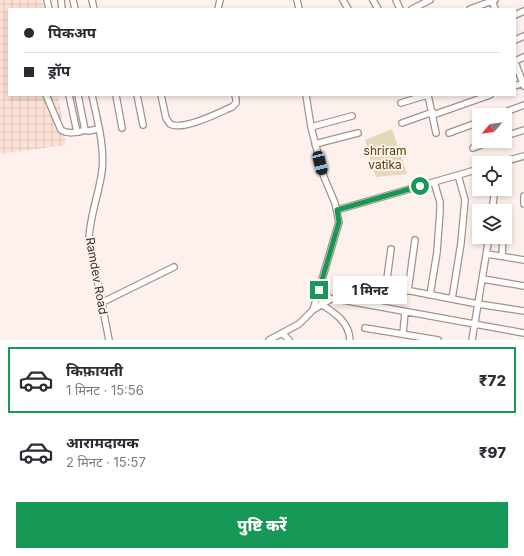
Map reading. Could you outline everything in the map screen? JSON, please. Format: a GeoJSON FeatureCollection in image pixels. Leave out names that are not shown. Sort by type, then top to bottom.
{"type":"FeatureCollection","features":[{"type":"Feature","properties":{"kind":"street"},"geometry":{"type":"LineString","coordinates":[[414,8],[430,0]]}},
{"type":"Feature","properties":{"kind":"street"},"geometry":{"type":"LineString","coordinates":[[473,8],[493,0]]}},
{"type":"Feature","properties":{"kind":"street"},"geometry":{"type":"LineString","coordinates":[[516,64],[524,84]]}},
{"type":"Feature","properties":{"kind":"street"},"geometry":{"type":"LineString","coordinates":[[46,96],[60,130],[66,133],[91,130],[78,96]]}},
{"type":"Feature","properties":{"kind":"street"},"geometry":{"type":"LineString","coordinates":[[69,96],[77,132]]}},
{"type":"Feature","properties":{"kind":"street","name":"Ramdev Road"},"geometry":{"type":"LineString","coordinates":[[92,96],[91,130],[101,141],[102,170],[90,224],[89,238],[109,340]]}},
{"type":"Feature","properties":{"kind":"street"},"geometry":{"type":"LineString","coordinates":[[116,96],[122,128]]}},
{"type":"Feature","properties":{"kind":"street"},"geometry":{"type":"LineString","coordinates":[[137,96],[143,124]]}},
{"type":"Feature","properties":{"kind":"street"},"geometry":{"type":"LineString","coordinates":[[161,96],[166,118],[170,124],[177,126],[194,122],[232,107],[236,103],[235,96]]}},
{"type":"Feature","properties":{"kind":"street"},"geometry":{"type":"LineString","coordinates":[[306,96],[315,144],[324,177],[337,210],[339,222],[313,310]]}},
{"type":"Feature","properties":{"kind":"street"},"geometry":{"type":"LineString","coordinates":[[401,103],[425,96]]}},
{"type":"Feature","properties":{"kind":"street"},"geometry":{"type":"LineString","coordinates":[[428,96],[436,133]]}},
{"type":"Feature","properties":{"kind":"street"},"geometry":{"type":"LineString","coordinates":[[402,123],[487,96]]}},
{"type":"Feature","properties":{"kind":"street"},"geometry":{"type":"LineString","coordinates":[[512,110],[524,105]]}},
{"type":"Feature","properties":{"kind":"street"},"geometry":{"type":"LineString","coordinates":[[311,127],[352,116]]}},
{"type":"Feature","properties":{"kind":"street"},"geometry":{"type":"LineString","coordinates":[[449,133],[472,125]]}},
{"type":"Feature","properties":{"kind":"street"},"geometry":{"type":"LineString","coordinates":[[512,134],[524,130]]}},
{"type":"Feature","properties":{"kind":"street"},"geometry":{"type":"LineString","coordinates":[[315,144],[358,133]]}},
{"type":"Feature","properties":{"kind":"street"},"geometry":{"type":"LineString","coordinates":[[512,159],[524,156]]}},
{"type":"Feature","properties":{"kind":"street"},"geometry":{"type":"LineString","coordinates":[[337,210],[472,171]]}},
{"type":"Feature","properties":{"kind":"street"},"geometry":{"type":"LineString","coordinates":[[452,299],[461,243],[464,200],[458,175]]}},
{"type":"Feature","properties":{"kind":"street"},"geometry":{"type":"LineString","coordinates":[[430,295],[437,252],[440,211],[440,202],[434,182]]}},
{"type":"Feature","properties":{"kind":"street"},"geometry":{"type":"LineString","coordinates":[[524,196],[524,204]]}},
{"type":"Feature","properties":{"kind":"street"},"geometry":{"type":"LineString","coordinates":[[408,290],[415,240]]}},
{"type":"Feature","properties":{"kind":"street"},"geometry":{"type":"LineString","coordinates":[[472,340],[488,244]]}},
{"type":"Feature","properties":{"kind":"street"},"geometry":{"type":"LineString","coordinates":[[502,256],[503,244]]}},
{"type":"Feature","properties":{"kind":"street"},"geometry":{"type":"LineString","coordinates":[[386,286],[391,249]]}},
{"type":"Feature","properties":{"kind":"street"},"geometry":{"type":"LineString","coordinates":[[487,254],[524,260]]}},
{"type":"Feature","properties":{"kind":"street"},"geometry":{"type":"LineString","coordinates":[[101,303],[174,267]]}},
{"type":"Feature","properties":{"kind":"street"},"geometry":{"type":"LineString","coordinates":[[482,279],[524,286]]}},
{"type":"Feature","properties":{"kind":"street"},"geometry":{"type":"LineString","coordinates":[[359,281],[524,312]]}},
{"type":"Feature","properties":{"kind":"street"},"geometry":{"type":"LineString","coordinates":[[319,290],[330,299]]}},
{"type":"Feature","properties":{"kind":"street"},"geometry":{"type":"LineString","coordinates":[[269,340],[299,324],[313,310],[330,299],[340,299],[524,333]]}},
{"type":"Feature","properties":{"kind":"street"},"geometry":{"type":"LineString","coordinates":[[321,304],[337,315],[347,327],[350,340]]}},
{"type":"Feature","properties":{"kind":"street"},"geometry":{"type":"LineString","coordinates":[[403,334],[405,312]]}},
{"type":"Feature","properties":{"kind":"street"},"geometry":{"type":"LineString","coordinates":[[366,328],[438,340]]}},
{"type":"Feature","properties":{"kind":"street"},"geometry":{"type":"LineString","coordinates":[[282,333],[289,340]]}},
{"type":"Feature","properties":{"kind":"shaded area"},"geometry":{"type":"Polygon","coordinates":[[[0,0],[42,0],[44,8],[8,8],[8,96],[58,96],[66,145],[0,154],[0,0]]]}},
{"type":"Feature","properties":{"kind":"green space","name":"shriram vatika"},"geometry":{"type":"Polygon","coordinates":[[[392,129],[407,174],[376,177],[365,140],[392,129]]]}},
{"type":"Feature","properties":{"kind":"route"},"geometry":{"type":"LineString","coordinates":[[319,290],[339,222],[337,210],[420,186]]}}]}
